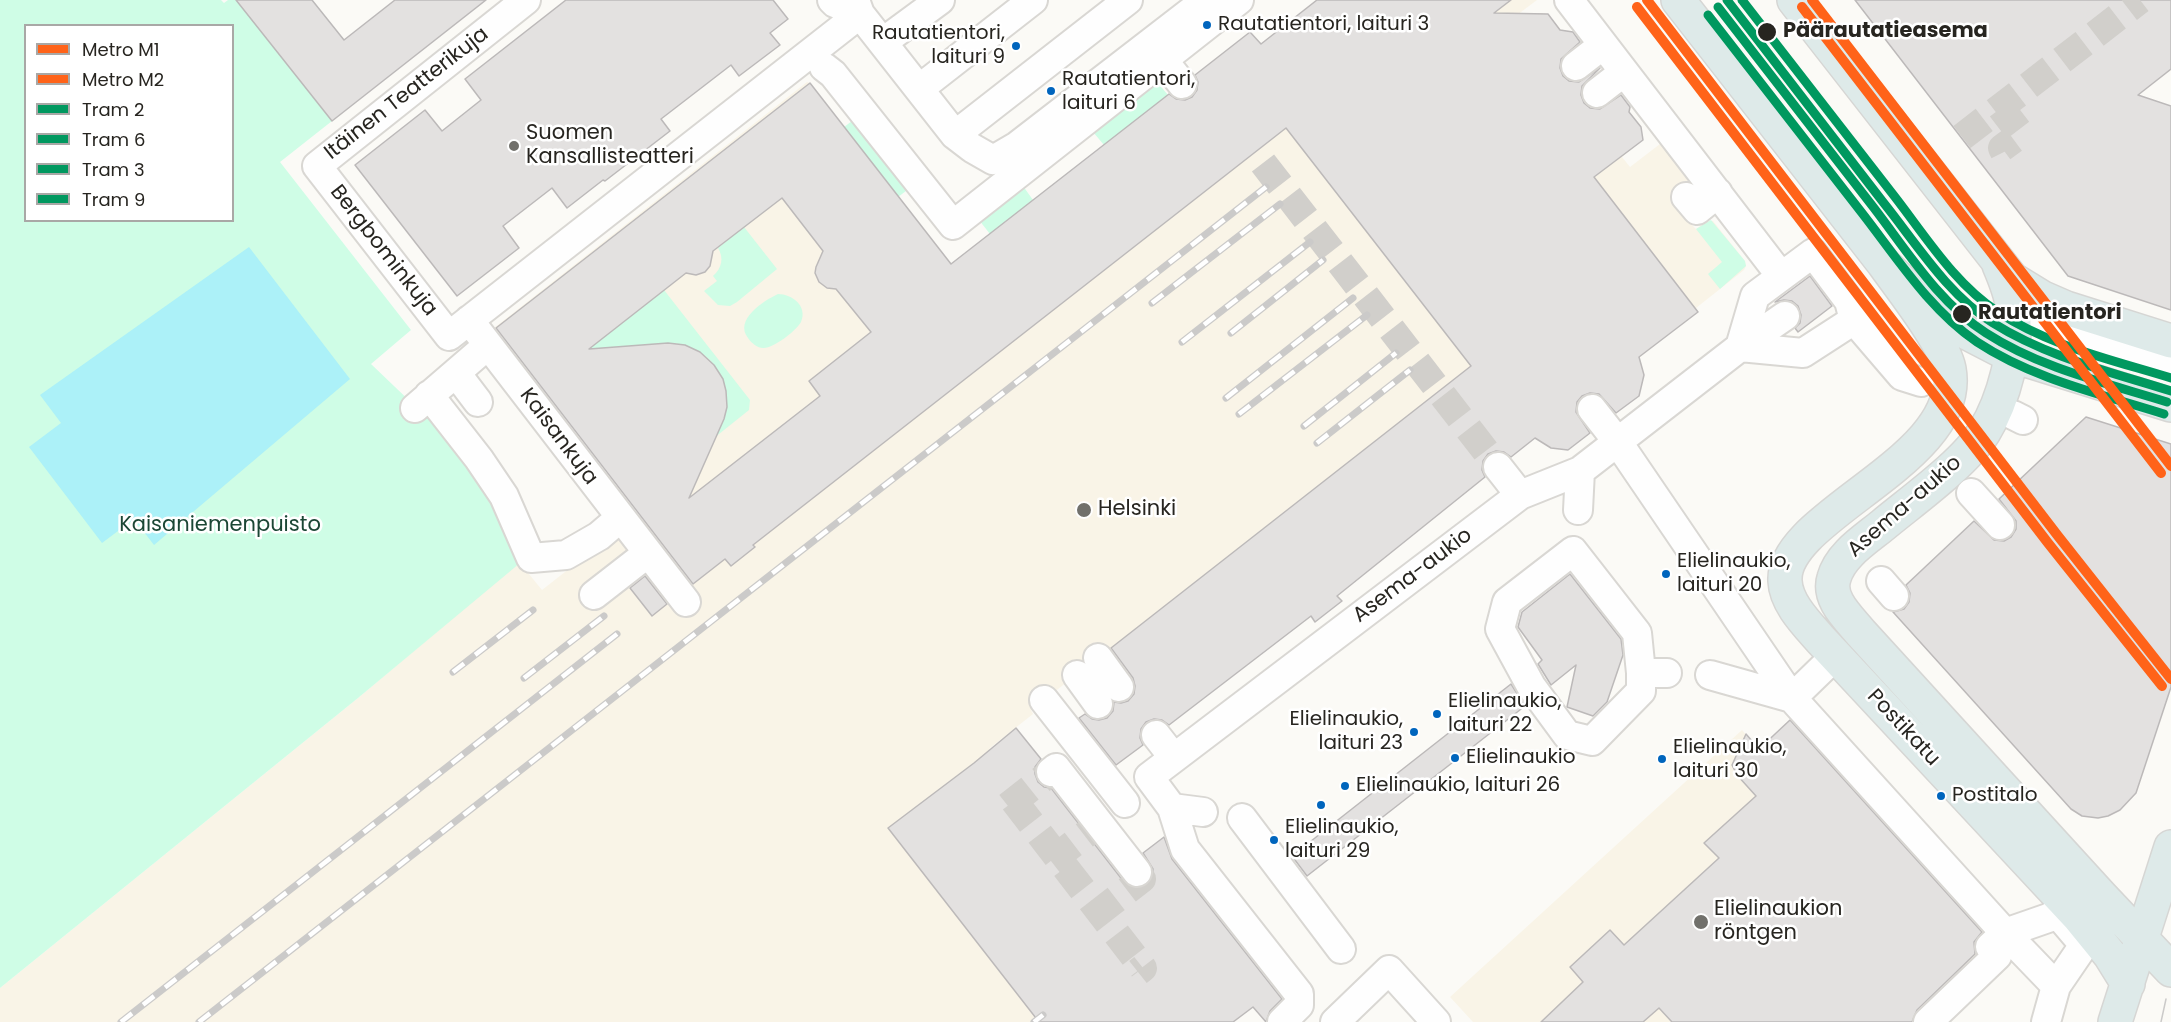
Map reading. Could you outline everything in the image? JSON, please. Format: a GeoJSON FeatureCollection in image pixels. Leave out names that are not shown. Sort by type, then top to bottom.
{"type":"FeatureCollection","features":[{"type":"Feature","properties":{"kind":"main road"},"geometry":{"type":"LineString","coordinates":[[1678,0],[1884,264],[1934,313],[2010,355],[2171,405]]}},
{"type":"Feature","properties":{"kind":"main road"},"geometry":{"type":"LineString","coordinates":[[1794,0],[2006,272],[2043,298],[2066,308],[2171,341]]}},
{"type":"Feature","properties":{"kind":"main road","name":"Asema-aukio"},"geometry":{"type":"LineString","coordinates":[[1785,574],[1790,559],[1814,530],[1881,478],[1911,451],[1937,421],[1949,392],[1949,370],[1940,346],[1884,264]]}},
{"type":"Feature","properties":{"kind":"main road","name":"Asema-aukio"},"geometry":{"type":"LineString","coordinates":[[1833,579],[1839,567],[1852,552],[1939,479],[1984,432],[2007,378],[2013,335],[2013,307],[2006,272]]}},
{"type":"Feature","properties":{"kind":"main road","name":"Postikatu"},"geometry":{"type":"LineString","coordinates":[[1785,574],[1790,598],[1807,624],[2079,917],[2110,955],[2128,984]]}},
{"type":"Feature","properties":{"kind":"main road","name":"Postikatu"},"geometry":{"type":"LineString","coordinates":[[1833,579],[1833,590],[1837,602],[1861,633],[2171,970]]}},
{"type":"Feature","properties":{"kind":"main road"},"geometry":{"type":"LineString","coordinates":[[2115,1022],[2171,847]]}},
{"type":"Feature","properties":{"kind":"street","name":"Itäinen Teatterikuja"},"geometry":{"type":"LineString","coordinates":[[316,166],[526,0]]}},
{"type":"Feature","properties":{"kind":"street"},"geometry":{"type":"LineString","coordinates":[[832,0],[835,3],[857,7],[956,135],[972,148],[993,160],[1017,146],[1207,13],[1239,0]]}},
{"type":"Feature","properties":{"kind":"street"},"geometry":{"type":"LineString","coordinates":[[883,42],[940,0]]}},
{"type":"Feature","properties":{"kind":"street"},"geometry":{"type":"LineString","coordinates":[[919,89],[1034,0]]}},
{"type":"Feature","properties":{"kind":"street"},"geometry":{"type":"LineString","coordinates":[[956,135],[1128,0]]}},
{"type":"Feature","properties":{"kind":"street"},"geometry":{"type":"LineString","coordinates":[[1569,0],[1624,72],[1698,206],[1781,276]]}},
{"type":"Feature","properties":{"kind":"street"},"geometry":{"type":"LineString","coordinates":[[459,328],[857,7]]}},
{"type":"Feature","properties":{"kind":"street"},"geometry":{"type":"LineString","coordinates":[[824,68],[833,74],[849,98],[927,197],[953,225],[1054,152],[1179,52],[1207,13]]}},
{"type":"Feature","properties":{"kind":"street"},"geometry":{"type":"LineString","coordinates":[[1576,66],[1603,45]]}},
{"type":"Feature","properties":{"kind":"street"},"geometry":{"type":"LineString","coordinates":[[1179,52],[1182,84]]}},
{"type":"Feature","properties":{"kind":"street"},"geometry":{"type":"LineString","coordinates":[[1597,93],[1624,72]]}},
{"type":"Feature","properties":{"kind":"street","name":"Bergbominkuja"},"geometry":{"type":"LineString","coordinates":[[316,166],[459,328]]}},
{"type":"Feature","properties":{"kind":"street"},"geometry":{"type":"LineString","coordinates":[[1854,320],[1803,353],[1740,347],[1755,296],[1815,251],[1849,301],[1854,320],[1902,376],[1921,382]]}},
{"type":"Feature","properties":{"kind":"street"},"geometry":{"type":"LineString","coordinates":[[2006,272],[2040,316],[2060,329],[2171,364]]}},
{"type":"Feature","properties":{"kind":"street","name":"Asema-aukio"},"geometry":{"type":"LineString","coordinates":[[1153,782],[1149,777],[1340,616],[1520,495],[1580,471],[1740,347],[1785,316]]}},
{"type":"Feature","properties":{"kind":"street","name":"Kaisankuja"},"geometry":{"type":"LineString","coordinates":[[459,328],[488,345],[620,518],[637,568],[686,602]]}},
{"type":"Feature","properties":{"kind":"street"},"geometry":{"type":"LineString","coordinates":[[488,345],[422,402],[479,459],[504,496],[531,558],[566,555],[599,536],[620,518]]}},
{"type":"Feature","properties":{"kind":"street"},"geometry":{"type":"LineString","coordinates":[[456,373],[478,402]]}},
{"type":"Feature","properties":{"kind":"street"},"geometry":{"type":"LineString","coordinates":[[1592,409],[1617,441],[1792,698],[2052,982]]}},
{"type":"Feature","properties":{"kind":"street"},"geometry":{"type":"LineString","coordinates":[[1498,467],[1520,495]]}},
{"type":"Feature","properties":{"kind":"street"},"geometry":{"type":"LineString","coordinates":[[1578,510],[1580,471]]}},
{"type":"Feature","properties":{"kind":"street"},"geometry":{"type":"LineString","coordinates":[[1971,493],[2000,525]]}},
{"type":"Feature","properties":{"kind":"street"},"geometry":{"type":"LineString","coordinates":[[1573,551],[1624,635],[1637,633],[1654,673],[1641,691],[1592,741],[1567,735],[1531,686],[1500,629],[1507,602],[1537,584],[1573,551]]}},
{"type":"Feature","properties":{"kind":"street"},"geometry":{"type":"LineString","coordinates":[[594,595],[637,568]]}},
{"type":"Feature","properties":{"kind":"street"},"geometry":{"type":"LineString","coordinates":[[1792,698],[1826,665]]}},
{"type":"Feature","properties":{"kind":"street"},"geometry":{"type":"LineString","coordinates":[[1087,666],[1109,695]]}},
{"type":"Feature","properties":{"kind":"street"},"geometry":{"type":"LineString","coordinates":[[1710,675],[1792,698]]}},
{"type":"Feature","properties":{"kind":"street"},"geometry":{"type":"LineString","coordinates":[[1044,700],[1125,803]]}},
{"type":"Feature","properties":{"kind":"street"},"geometry":{"type":"LineString","coordinates":[[1156,735],[1174,758]]}},
{"type":"Feature","properties":{"kind":"street"},"geometry":{"type":"LineString","coordinates":[[1051,772],[1056,768],[1097,826],[1137,872]]}},
{"type":"Feature","properties":{"kind":"street"},"geometry":{"type":"LineString","coordinates":[[1097,826],[1153,782],[1172,808],[1185,849],[1299,994],[1299,1005],[1282,1022]]}},
{"type":"Feature","properties":{"kind":"street"},"geometry":{"type":"LineString","coordinates":[[1172,808],[1203,812]]}},
{"type":"Feature","properties":{"kind":"street"},"geometry":{"type":"LineString","coordinates":[[1242,818],[1341,949]]}},
{"type":"Feature","properties":{"kind":"street"},"geometry":{"type":"LineString","coordinates":[[1946,1022],[1983,979],[1998,956],[1990,947],[2014,942],[2054,914],[2084,945],[2052,982],[2030,1022]]}},
{"type":"Feature","properties":{"kind":"street"},"geometry":{"type":"LineString","coordinates":[[1335,1022],[1389,970],[1436,1022]]}},
{"type":"Feature","properties":{"kind":"street"},"geometry":{"type":"LineString","coordinates":[[1928,1022],[1983,979]]}},
{"type":"Feature","properties":{"kind":"street"},"geometry":{"type":"LineString","coordinates":[[2046,1022],[2052,982]]}},
{"type":"Feature","properties":{"kind":"shaded area"},"geometry":{"type":"Polygon","coordinates":[[[1317,0],[1537,0],[1517,15],[1525,25],[1540,13],[1548,14],[1562,31],[1565,50],[1612,113],[1635,120],[1641,127],[1640,142],[1622,157],[1630,167],[1660,144],[1696,189],[1690,221],[1692,225],[1696,229],[1707,221],[1713,221],[1745,261],[1746,266],[1696,308],[1698,312],[1485,476],[1338,595],[1342,601],[1311,616],[1112,769],[1075,721],[1129,679],[1107,651],[1031,710],[1033,714],[990,748],[1068,848],[1114,1022],[0,1022],[0,988],[358,698],[507,572],[520,563],[542,590],[639,514],[494,328],[807,82],[951,264],[1250,32],[1261,44],[1317,0]]]}},
{"type":"Feature","properties":{"kind":"shaded area","name":"Postitalo"},"geometry":{"type":"Polygon","coordinates":[[[1790,720],[1995,942],[1928,1022],[1473,1022],[1450,997],[1742,730],[1759,749],[1790,720]]]}},
{"type":"Feature","properties":{"kind":"green space","name":"Kaisaniemenpuisto"},"geometry":{"type":"Polygon","coordinates":[[[0,0],[221,0],[224,3],[228,0],[236,0],[332,121],[280,162],[411,330],[371,364],[440,430],[484,482],[520,563],[358,698],[0,988],[0,0]]]}},
{"type":"Feature","properties":{"kind":"green space"},"geometry":{"type":"Polygon","coordinates":[[[1157,82],[1168,95],[1104,145],[1093,132],[1157,82]]]}},
{"type":"Feature","properties":{"kind":"green space"},"geometry":{"type":"Polygon","coordinates":[[[860,115],[914,185],[898,197],[844,127],[860,115]]]}},
{"type":"Feature","properties":{"kind":"green space"},"geometry":{"type":"Polygon","coordinates":[[[1023,186],[1033,200],[990,234],[979,220],[1023,186]]]}},
{"type":"Feature","properties":{"kind":"green space"},"geometry":{"type":"Polygon","coordinates":[[[1711,220],[1745,261],[1746,266],[1720,289],[1708,274],[1722,262],[1696,229],[1711,220]]]}},
{"type":"Feature","properties":{"kind":"green space"},"geometry":{"type":"Polygon","coordinates":[[[744,227],[777,269],[737,302],[730,306],[718,305],[704,291],[717,281],[713,276],[721,263],[718,248],[744,227]]]}},
{"type":"Feature","properties":{"kind":"green space"},"geometry":{"type":"Polygon","coordinates":[[[664,290],[750,400],[749,410],[714,438],[725,413],[724,386],[717,368],[703,354],[676,343],[584,353],[664,290]]]}},
{"type":"Feature","properties":{"kind":"green space"},"geometry":{"type":"Polygon","coordinates":[[[778,294],[788,296],[797,302],[803,316],[801,322],[790,334],[778,342],[767,347],[759,347],[748,338],[745,331],[747,318],[758,306],[778,294]]]}},
{"type":"Feature","properties":{"kind":"water"},"geometry":{"type":"Polygon","coordinates":[[[249,247],[350,379],[154,545],[134,519],[102,543],[29,447],[61,423],[40,395],[249,247]]]}},
{"type":"Feature","properties":{"kind":"building"},"geometry":{"type":"Polygon","coordinates":[[[236,0],[312,0],[344,40],[395,0],[486,0],[332,121],[236,0]]]}},
{"type":"Feature","properties":{"kind":"building","name":"Suomen Kansallisteatteri"},"geometry":{"type":"Polygon","coordinates":[[[566,0],[773,0],[788,19],[770,33],[780,45],[739,76],[731,65],[661,119],[670,131],[605,181],[603,180],[567,208],[552,188],[503,226],[519,248],[457,296],[355,165],[425,110],[442,131],[481,100],[465,79],[566,0]]]}},
{"type":"Feature","properties":{"kind":"building"},"geometry":{"type":"Polygon","coordinates":[[[1317,0],[1511,0],[1494,13],[1548,14],[1560,30],[1573,32],[1580,42],[1561,59],[1560,68],[1563,76],[1569,81],[1579,82],[1600,68],[1582,86],[1581,95],[1584,103],[1590,108],[1600,109],[1621,95],[1630,107],[1629,112],[1641,127],[1643,140],[1594,177],[1698,312],[1639,357],[1644,375],[1639,396],[1616,413],[1599,394],[1590,393],[1582,396],[1577,402],[1576,412],[1590,433],[1568,450],[1551,448],[1535,438],[1511,457],[1504,452],[1496,451],[1488,454],[1483,461],[1482,470],[1485,477],[1337,596],[1342,601],[1315,622],[1311,616],[1169,725],[1162,720],[1154,719],[1146,722],[1141,729],[1140,738],[1143,745],[1116,765],[1079,718],[1085,714],[1092,719],[1107,718],[1113,711],[1114,702],[1128,701],[1134,694],[1133,678],[1111,648],[1471,366],[1286,128],[753,545],[755,547],[731,566],[725,559],[693,584],[496,328],[810,83],[951,264],[1169,94],[1176,99],[1185,100],[1192,97],[1197,90],[1198,82],[1195,75],[1250,32],[1261,44],[1317,0]],[[782,198],[713,251],[710,266],[705,272],[696,275],[686,273],[589,349],[668,343],[685,345],[700,352],[714,365],[723,379],[727,407],[724,419],[689,498],[820,396],[809,381],[871,332],[836,289],[827,288],[819,282],[815,273],[823,251],[782,198]]]}},
{"type":"Feature","properties":{"kind":"building"},"geometry":{"type":"Polygon","coordinates":[[[1855,0],[2171,0],[2171,69],[2138,95],[2171,106],[2171,310],[2068,276],[1855,0]]]}},
{"type":"Feature","properties":{"kind":"building"},"geometry":{"type":"Polygon","coordinates":[[[1810,276],[1832,306],[1798,332],[1795,328],[1800,323],[1801,315],[1798,306],[1792,301],[1775,302],[1810,276]]]}},
{"type":"Feature","properties":{"kind":"building"},"geometry":{"type":"Polygon","coordinates":[[[2086,417],[2171,444],[2171,687],[2136,793],[2120,810],[2098,818],[2082,816],[2071,809],[1893,612],[1904,609],[1909,602],[1910,593],[1906,585],[1974,521],[1994,540],[2004,541],[2011,537],[2016,529],[2016,521],[1999,499],[2086,417]]]}},
{"type":"Feature","properties":{"kind":"building"},"geometry":{"type":"Polygon","coordinates":[[[1570,574],[1621,639],[1623,655],[1607,702],[1593,716],[1567,707],[1576,665],[1551,685],[1538,664],[1542,660],[1518,627],[1522,612],[1570,574]]]}},
{"type":"Feature","properties":{"kind":"building"},"geometry":{"type":"Polygon","coordinates":[[[645,576],[667,604],[652,616],[630,588],[645,576]]]}},
{"type":"Feature","properties":{"kind":"building"},"geometry":{"type":"Polygon","coordinates":[[[1511,684],[1525,706],[1307,876],[1292,856],[1511,684]]]}},
{"type":"Feature","properties":{"kind":"building","name":"Postitalo"},"geometry":{"type":"Polygon","coordinates":[[[1790,720],[1982,932],[1974,942],[1975,954],[1917,1010],[1912,1022],[1672,1022],[1659,1008],[1643,1022],[1541,1022],[1583,982],[1570,967],[1610,930],[1624,945],[1719,858],[1704,843],[1756,796],[1737,775],[1732,765],[1746,734],[1759,749],[1790,720]]]}},
{"type":"Feature","properties":{"kind":"building"},"geometry":{"type":"Polygon","coordinates":[[[1016,728],[1041,759],[1035,767],[1038,782],[1044,787],[1051,788],[1130,887],[1140,888],[1152,879],[1153,869],[1143,853],[1164,837],[1172,859],[1282,999],[1270,1011],[1266,1022],[1253,1007],[1233,1022],[1039,1022],[888,828],[1016,728]]]}},
{"type":"Feature","properties":{"kind":"tunnel"},"geometry":{"type":"LineString","coordinates":[[1962,137],[2140,0]]}},
{"type":"Feature","properties":{"kind":"tunnel"},"geometry":{"type":"LineString","coordinates":[[2001,108],[2021,134],[2002,148],[2004,152]]}},
{"type":"Feature","properties":{"kind":"tunnel"},"geometry":{"type":"LineString","coordinates":[[1263,163],[1498,467]]}},
{"type":"Feature","properties":{"kind":"tunnel"},"geometry":{"type":"LineString","coordinates":[[1008,806],[1051,772]]}},
{"type":"Feature","properties":{"kind":"tunnel"},"geometry":{"type":"LineString","coordinates":[[1014,801],[1143,968],[1138,972]]}},
{"type":"Feature","properties":{"kind":"tunnel"},"geometry":{"type":"LineString","coordinates":[[1051,861],[1094,828]]}},
{"type":"Feature","properties":{"kind":"tunnel"},"geometry":{"type":"LineString","coordinates":[[1094,916],[1142,879],[1137,872]]}},
{"type":"Feature","properties":{"kind":"tram line","name":"2"},"geometry":{"type":"LineString","coordinates":[[1727,0],[1920,251],[1961,298],[1993,323],[2035,345],[2080,363],[2171,391]]}},
{"type":"Feature","properties":{"kind":"tram line","name":"3"},"geometry":{"type":"LineString","coordinates":[[1742,0],[1942,259],[1982,301],[2018,324],[2060,343],[2171,378]]}},
{"type":"Feature","properties":{"kind":"tram line","name":"6"},"geometry":{"type":"LineString","coordinates":[[1718,7],[1925,275],[1953,307],[1986,333],[2028,356],[2097,381],[2167,402]]}},
{"type":"Feature","properties":{"kind":"tram line","name":"9"},"geometry":{"type":"LineString","coordinates":[[1708,15],[1915,282],[1944,315],[1977,342],[2021,366],[2044,376],[2164,414]]}},
{"type":"Feature","properties":{"kind":"tram line"},"geometry":{"type":"LineString","coordinates":[[2161,1022],[2166,999]]}},
{"type":"Feature","properties":{"kind":"railway"},"geometry":{"type":"LineString","coordinates":[[199,1022],[1266,187]]}},
{"type":"Feature","properties":{"kind":"railway"},"geometry":{"type":"LineString","coordinates":[[1152,303],[1280,204]]}},
{"type":"Feature","properties":{"kind":"railway"},"geometry":{"type":"LineString","coordinates":[[1182,342],[1310,242]]}},
{"type":"Feature","properties":{"kind":"railway"},"geometry":{"type":"LineString","coordinates":[[1231,333],[1323,260]]}},
{"type":"Feature","properties":{"kind":"railway"},"geometry":{"type":"LineString","coordinates":[[1226,398],[1353,298]]}},
{"type":"Feature","properties":{"kind":"railway"},"geometry":{"type":"LineString","coordinates":[[1239,414],[1367,315]]}},
{"type":"Feature","properties":{"kind":"railway"},"geometry":{"type":"LineString","coordinates":[[1304,426],[1396,353]]}},
{"type":"Feature","properties":{"kind":"railway"},"geometry":{"type":"LineString","coordinates":[[1317,443],[1410,370]]}},
{"type":"Feature","properties":{"kind":"railway"},"geometry":{"type":"LineString","coordinates":[[453,672],[533,610]]}},
{"type":"Feature","properties":{"kind":"railway"},"geometry":{"type":"LineString","coordinates":[[524,678],[604,616]]}},
{"type":"Feature","properties":{"kind":"railway"},"geometry":{"type":"LineString","coordinates":[[121,1022],[617,634]]}},
{"type":"Feature","properties":{"kind":"railway"},"geometry":{"type":"LineString","coordinates":[[1034,1022],[1043,1015]]}},
{"type":"Feature","properties":{"kind":"metro line","name":"M1"},"geometry":{"type":"LineString","coordinates":[[1647,0],[2058,536],[2171,679]]}},
{"type":"Feature","properties":{"kind":"metro line","name":"M1"},"geometry":{"type":"LineString","coordinates":[[1812,0],[2171,466]]}},
{"type":"Feature","properties":{"kind":"metro line","name":"M2"},"geometry":{"type":"LineString","coordinates":[[1637,7],[2048,543],[2162,686]]}},
{"type":"Feature","properties":{"kind":"metro line","name":"M2"},"geometry":{"type":"LineString","coordinates":[[1802,7],[2161,473]]}},
{"type":"Feature","properties":{"kind":"place","name":"Rautatientori, laituri 3"},"geometry":{"type":"Point","coordinates":[1207,25]}},
{"type":"Feature","properties":{"kind":"place","name":"Päärautatieasema"},"geometry":{"type":"Point","coordinates":[1767,32]}},
{"type":"Feature","properties":{"kind":"place","name":"Rautatientori, laituri 9"},"geometry":{"type":"Point","coordinates":[1016,46]}},
{"type":"Feature","properties":{"kind":"place","name":"Rautatientori, laituri 6"},"geometry":{"type":"Point","coordinates":[1051,91]}},
{"type":"Feature","properties":{"kind":"place","name":"Suomen Kansallisteatteri"},"geometry":{"type":"Point","coordinates":[514,146]}},
{"type":"Feature","properties":{"kind":"place","name":"Rautatientori"},"geometry":{"type":"Point","coordinates":[1962,314]}},
{"type":"Feature","properties":{"kind":"place","name":"Helsinki"},"geometry":{"type":"Point","coordinates":[1084,510]}},
{"type":"Feature","properties":{"kind":"place","name":"Elielinaukio, laituri 20"},"geometry":{"type":"Point","coordinates":[1666,574]}},
{"type":"Feature","properties":{"kind":"place","name":"Elielinaukio, laituri 22"},"geometry":{"type":"Point","coordinates":[1437,714]}},
{"type":"Feature","properties":{"kind":"place","name":"Elielinaukio, laituri 23"},"geometry":{"type":"Point","coordinates":[1414,732]}},
{"type":"Feature","properties":{"kind":"place","name":"Elielinaukio"},"geometry":{"type":"Point","coordinates":[1455,758]}},
{"type":"Feature","properties":{"kind":"place","name":"Elielinaukio, laituri 30"},"geometry":{"type":"Point","coordinates":[1662,759]}},
{"type":"Feature","properties":{"kind":"place","name":"Elielinaukio, laituri 26"},"geometry":{"type":"Point","coordinates":[1345,786]}},
{"type":"Feature","properties":{"kind":"place","name":"Postitalo"},"geometry":{"type":"Point","coordinates":[1941,796]}},
{"type":"Feature","properties":{"kind":"place","name":"Elielinaukio, laituri 29"},"geometry":{"type":"Point","coordinates":[1274,840]}},
{"type":"Feature","properties":{"kind":"place","name":"Elielinaukion röntgen"},"geometry":{"type":"Point","coordinates":[1701,922]}}]}
